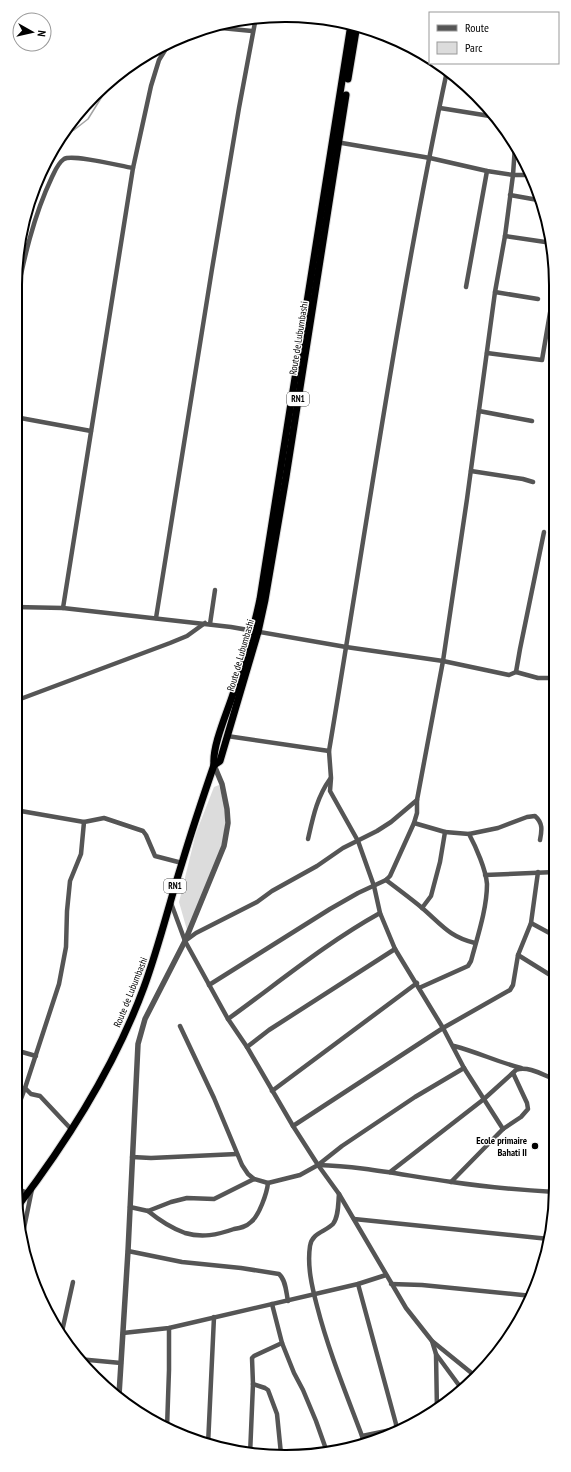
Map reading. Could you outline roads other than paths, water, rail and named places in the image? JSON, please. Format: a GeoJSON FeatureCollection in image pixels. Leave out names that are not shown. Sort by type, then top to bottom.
{"type":"FeatureCollection","features":[{"type":"Feature","properties":{"kind":"highway","name":"Route de Lubumbashi"},"geometry":{"type":"LineString","coordinates":[[336,142],[350,30]]}},
{"type":"Feature","properties":{"kind":"highway","name":"Route de Lubumbashi"},"geometry":{"type":"LineString","coordinates":[[214,765],[220,761],[256,631],[260,599],[336,142],[356,32]]}},
{"type":"Feature","properties":{"kind":"highway","name":"Route de Lubumbashi"},"geometry":{"type":"LineString","coordinates":[[23,1200],[49,1165],[102,1080],[144,988],[171,903],[182,862],[214,765],[213,757],[217,742],[256,631]]}},
{"type":"Feature","properties":{"kind":"street"},"geometry":{"type":"LineString","coordinates":[[156,618],[254,24]]}},
{"type":"Feature","properties":{"kind":"street"},"geometry":{"type":"LineString","coordinates":[[227,29],[252,31]]}},
{"type":"Feature","properties":{"kind":"street"},"geometry":{"type":"LineString","coordinates":[[63,608],[133,168],[151,86],[159,60],[164,52]]}},
{"type":"Feature","properties":{"kind":"street"},"geometry":{"type":"LineString","coordinates":[[446,76],[393,352],[328,751],[331,778],[330,791],[358,841],[374,886],[380,913],[395,949],[454,1046],[464,1068],[503,1129]]}},
{"type":"Feature","properties":{"kind":"street"},"geometry":{"type":"LineString","coordinates":[[440,108],[487,116]]}},
{"type":"Feature","properties":{"kind":"street"},"geometry":{"type":"LineString","coordinates":[[336,142],[430,158],[487,171],[513,175],[525,175]]}},
{"type":"Feature","properties":{"kind":"street"},"geometry":{"type":"LineString","coordinates":[[209,985],[330,909],[358,893],[386,880],[390,876],[414,823],[443,661],[471,471],[495,292],[505,236],[514,155]]}},
{"type":"Feature","properties":{"kind":"street"},"geometry":{"type":"LineString","coordinates":[[23,262],[33,224],[58,164],[64,159],[79,158],[133,168]]}},
{"type":"Feature","properties":{"kind":"street"},"geometry":{"type":"LineString","coordinates":[[466,286],[487,171]]}},
{"type":"Feature","properties":{"kind":"street"},"geometry":{"type":"LineString","coordinates":[[510,195],[534,199]]}},
{"type":"Feature","properties":{"kind":"street"},"geometry":{"type":"LineString","coordinates":[[505,236],[545,242]]}},
{"type":"Feature","properties":{"kind":"street"},"geometry":{"type":"LineString","coordinates":[[495,292],[538,299]]}},
{"type":"Feature","properties":{"kind":"street"},"geometry":{"type":"LineString","coordinates":[[487,353],[542,360],[549,319]]}},
{"type":"Feature","properties":{"kind":"street"},"geometry":{"type":"LineString","coordinates":[[479,411],[532,421]]}},
{"type":"Feature","properties":{"kind":"street"},"geometry":{"type":"LineString","coordinates":[[22,418],[91,431]]}},
{"type":"Feature","properties":{"kind":"street"},"geometry":{"type":"LineString","coordinates":[[471,471],[523,478],[533,482]]}},
{"type":"Feature","properties":{"kind":"street"},"geometry":{"type":"LineString","coordinates":[[516,672],[544,532]]}},
{"type":"Feature","properties":{"kind":"street"},"geometry":{"type":"LineString","coordinates":[[22,698],[170,643],[208,624],[215,590]]}},
{"type":"Feature","properties":{"kind":"street"},"geometry":{"type":"LineString","coordinates":[[22,607],[63,608],[208,624],[346,647],[443,661],[509,675],[516,672],[538,678],[549,678]]}},
{"type":"Feature","properties":{"kind":"street"},"geometry":{"type":"LineString","coordinates":[[227,736],[328,751]]}},
{"type":"Feature","properties":{"kind":"street"},"geometry":{"type":"LineString","coordinates":[[119,1391],[128,1251],[137,1059],[140,1032],[184,941],[224,846],[227,809],[225,795],[214,765]]}},
{"type":"Feature","properties":{"kind":"street"},"geometry":{"type":"LineString","coordinates":[[308,839],[316,806],[322,790],[331,778]]}},
{"type":"Feature","properties":{"kind":"street"},"geometry":{"type":"LineString","coordinates":[[184,941],[196,933],[257,902],[272,891],[317,866],[343,848],[391,822],[417,800]]}},
{"type":"Feature","properties":{"kind":"street"},"geometry":{"type":"LineString","coordinates":[[22,811],[84,822],[104,818],[143,831],[155,856],[182,862]]}},
{"type":"Feature","properties":{"kind":"street"},"geometry":{"type":"LineString","coordinates":[[414,823],[445,832],[469,834],[498,828],[527,817],[535,816],[541,823],[542,831],[540,840]]}},
{"type":"Feature","properties":{"kind":"street"},"geometry":{"type":"LineString","coordinates":[[22,1098],[59,984],[66,947],[70,881],[81,854],[84,822]]}},
{"type":"Feature","properties":{"kind":"street"},"geometry":{"type":"LineString","coordinates":[[422,908],[431,896],[440,862],[445,832]]}},
{"type":"Feature","properties":{"kind":"street"},"geometry":{"type":"LineString","coordinates":[[419,988],[468,966],[471,961],[484,906],[487,884],[474,843],[469,834]]}},
{"type":"Feature","properties":{"kind":"street"},"geometry":{"type":"LineString","coordinates":[[293,1126],[443,1028],[510,990],[513,986],[518,955],[531,923],[538,872]]}},
{"type":"Feature","properties":{"kind":"street"},"geometry":{"type":"LineString","coordinates":[[485,875],[549,872]]}},
{"type":"Feature","properties":{"kind":"street"},"geometry":{"type":"LineString","coordinates":[[386,880],[422,908],[445,929],[462,940],[476,943]]}},
{"type":"Feature","properties":{"kind":"street"},"geometry":{"type":"LineString","coordinates":[[171,903],[184,941],[228,1019],[247,1046],[272,1092],[293,1126],[339,1194],[406,1308],[432,1341],[472,1373]]}},
{"type":"Feature","properties":{"kind":"street"},"geometry":{"type":"LineString","coordinates":[[228,1019],[316,954],[360,924],[380,913]]}},
{"type":"Feature","properties":{"kind":"street"},"geometry":{"type":"LineString","coordinates":[[531,923],[549,933]]}},
{"type":"Feature","properties":{"kind":"street"},"geometry":{"type":"LineString","coordinates":[[247,1046],[269,1030],[395,949]]}},
{"type":"Feature","properties":{"kind":"street"},"geometry":{"type":"LineString","coordinates":[[518,955],[549,974]]}},
{"type":"Feature","properties":{"kind":"street"},"geometry":{"type":"LineString","coordinates":[[272,1092],[416,983]]}},
{"type":"Feature","properties":{"kind":"street"},"geometry":{"type":"LineString","coordinates":[[180,1026],[214,1098],[236,1154],[248,1174],[254,1179],[268,1183],[300,1175],[318,1165],[342,1146],[414,1097],[464,1068]]}},
{"type":"Feature","properties":{"kind":"street"},"geometry":{"type":"LineString","coordinates":[[454,1046],[549,1078]]}},
{"type":"Feature","properties":{"kind":"street"},"geometry":{"type":"LineString","coordinates":[[22,1052],[36,1056]]}},
{"type":"Feature","properties":{"kind":"street"},"geometry":{"type":"LineString","coordinates":[[390,1172],[484,1099],[513,1073],[521,1068]]}},
{"type":"Feature","properties":{"kind":"street"},"geometry":{"type":"LineString","coordinates":[[451,1182],[503,1129],[528,1109],[527,1103],[513,1073]]}},
{"type":"Feature","properties":{"kind":"street"},"geometry":{"type":"LineString","coordinates":[[26,1088],[31,1094],[40,1096],[71,1129]]}},
{"type":"Feature","properties":{"kind":"street"},"geometry":{"type":"LineString","coordinates":[[132,1157],[151,1158],[236,1154]]}},
{"type":"Feature","properties":{"kind":"street"},"geometry":{"type":"LineString","coordinates":[[318,1165],[345,1165],[497,1188],[549,1192]]}},
{"type":"Feature","properties":{"kind":"street"},"geometry":{"type":"LineString","coordinates":[[148,1211],[171,1202],[187,1198],[214,1199],[254,1179]]}},
{"type":"Feature","properties":{"kind":"street"},"geometry":{"type":"LineString","coordinates":[[130,1207],[148,1211],[164,1223],[184,1232],[203,1236],[221,1234],[252,1222],[266,1195],[268,1183]]}},
{"type":"Feature","properties":{"kind":"street"},"geometry":{"type":"LineString","coordinates":[[22,1189],[30,1190],[24,1224]]}},
{"type":"Feature","properties":{"kind":"street"},"geometry":{"type":"LineString","coordinates":[[339,1194],[336,1217],[332,1224],[315,1236],[311,1241],[309,1257],[314,1294],[325,1335],[362,1436],[380,1432]]}},
{"type":"Feature","properties":{"kind":"street"},"geometry":{"type":"LineString","coordinates":[[354,1219],[544,1238]]}},
{"type":"Feature","properties":{"kind":"street"},"geometry":{"type":"LineString","coordinates":[[128,1251],[182,1262],[241,1268],[279,1274],[285,1285],[288,1301]]}},
{"type":"Feature","properties":{"kind":"street"},"geometry":{"type":"LineString","coordinates":[[123,1333],[169,1328],[358,1284],[386,1275]]}},
{"type":"Feature","properties":{"kind":"street"},"geometry":{"type":"LineString","coordinates":[[63,1328],[73,1282]]}},
{"type":"Feature","properties":{"kind":"street"},"geometry":{"type":"LineString","coordinates":[[358,1284],[396,1426]]}},
{"type":"Feature","properties":{"kind":"street"},"geometry":{"type":"LineString","coordinates":[[391,1284],[422,1285],[525,1295]]}},
{"type":"Feature","properties":{"kind":"street"},"geometry":{"type":"LineString","coordinates":[[272,1304],[282,1343],[316,1421],[325,1447]]}},
{"type":"Feature","properties":{"kind":"street"},"geometry":{"type":"LineString","coordinates":[[208,1438],[214,1317]]}},
{"type":"Feature","properties":{"kind":"street"},"geometry":{"type":"LineString","coordinates":[[167,1422],[169,1328]]}},
{"type":"Feature","properties":{"kind":"street"},"geometry":{"type":"LineString","coordinates":[[432,1341],[436,1354],[437,1403]]}},
{"type":"Feature","properties":{"kind":"street"},"geometry":{"type":"LineString","coordinates":[[250,1448],[253,1384],[252,1362],[254,1356],[282,1343]]}},
{"type":"Feature","properties":{"kind":"street"},"geometry":{"type":"LineString","coordinates":[[436,1354],[459,1385]]}},
{"type":"Feature","properties":{"kind":"street"},"geometry":{"type":"LineString","coordinates":[[87,1360],[121,1363]]}},
{"type":"Feature","properties":{"kind":"street"},"geometry":{"type":"LineString","coordinates":[[253,1384],[268,1390],[277,1414],[281,1450]]}},
{"type":"Feature","properties":{"kind":"waterway"},"geometry":{"type":"LineString","coordinates":[[72,131],[88,119],[102,96]]}},
{"type":"Feature","properties":{"kind":"place","name":"Ecole primaire Bahati II"},"geometry":{"type":"Point","coordinates":[535,1146]}}]}
